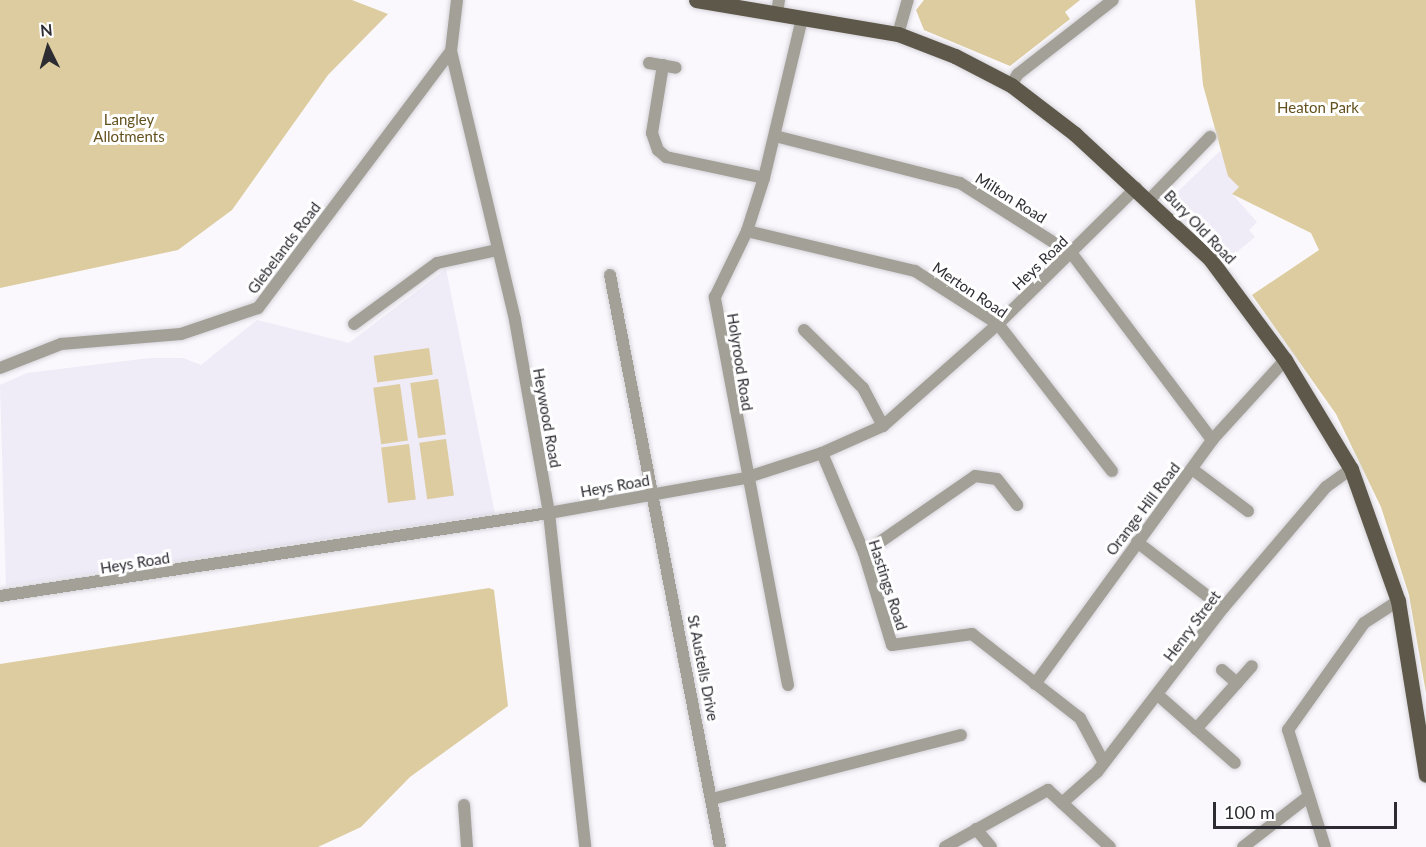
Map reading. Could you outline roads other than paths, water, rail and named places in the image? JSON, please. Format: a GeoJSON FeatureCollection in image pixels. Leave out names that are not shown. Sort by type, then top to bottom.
{"type":"FeatureCollection","features":[{"type":"Feature","properties":{"kind":"main road","name":"Bury Old Road"},"geometry":{"type":"LineString","coordinates":[[696,0],[778,7],[801,18],[898,34],[1011,86],[1136,188],[1210,259],[1284,360],[1351,469],[1398,601],[1426,775]]}},
{"type":"Feature","properties":{"kind":"street","name":"Heywood Road"},"geometry":{"type":"LineString","coordinates":[[457,0],[451,51],[497,250],[549,513],[585,847]]}},
{"type":"Feature","properties":{"kind":"street"},"geometry":{"type":"LineString","coordinates":[[898,34],[909,0]]}},
{"type":"Feature","properties":{"kind":"street"},"geometry":{"type":"LineString","coordinates":[[1011,86],[1018,74],[1113,0]]}},
{"type":"Feature","properties":{"kind":"street","name":"Holyrood Road"},"geometry":{"type":"LineString","coordinates":[[788,685],[745,478],[715,297],[747,231],[764,177],[801,18]]}},
{"type":"Feature","properties":{"kind":"street","name":"Glebelands Road"},"geometry":{"type":"LineString","coordinates":[[0,368],[61,344],[181,334],[258,308],[451,51]]}},
{"type":"Feature","properties":{"kind":"street"},"geometry":{"type":"LineString","coordinates":[[649,63],[676,68]]}},
{"type":"Feature","properties":{"kind":"street"},"geometry":{"type":"LineString","coordinates":[[663,65],[652,133],[658,150],[666,157],[764,177]]}},
{"type":"Feature","properties":{"kind":"street","name":"Milton Road"},"geometry":{"type":"LineString","coordinates":[[775,136],[960,183],[1072,254],[1212,440]]}},
{"type":"Feature","properties":{"kind":"street"},"geometry":{"type":"LineString","coordinates":[[1149,200],[1210,137]]}},
{"type":"Feature","properties":{"kind":"street","name":"Heys Road"},"geometry":{"type":"LineString","coordinates":[[0,596],[654,495],[745,478],[822,453],[884,426],[998,324],[1072,254],[1136,188]]}},
{"type":"Feature","properties":{"kind":"street","name":"Merton Road"},"geometry":{"type":"LineString","coordinates":[[747,231],[915,271],[998,324],[1112,471]]}},
{"type":"Feature","properties":{"kind":"street"},"geometry":{"type":"LineString","coordinates":[[354,324],[437,263],[497,250]]}},
{"type":"Feature","properties":{"kind":"street","name":"St Austells Drive"},"geometry":{"type":"LineString","coordinates":[[610,275],[720,847]]}},
{"type":"Feature","properties":{"kind":"street"},"geometry":{"type":"LineString","coordinates":[[804,330],[863,388],[884,426]]}},
{"type":"Feature","properties":{"kind":"street","name":"Orange Hill Road"},"geometry":{"type":"LineString","coordinates":[[1035,684],[1212,440],[1284,360]]}},
{"type":"Feature","properties":{"kind":"street","name":"Hastings Road"},"geometry":{"type":"LineString","coordinates":[[822,453],[864,553],[892,645],[972,634],[1080,718],[1103,761]]}},
{"type":"Feature","properties":{"kind":"street"},"geometry":{"type":"LineString","coordinates":[[1192,469],[1248,511]]}},
{"type":"Feature","properties":{"kind":"street","name":"Henry Street"},"geometry":{"type":"LineString","coordinates":[[1062,803],[1103,761],[1159,696],[1223,608],[1326,487],[1351,469]]}},
{"type":"Feature","properties":{"kind":"street"},"geometry":{"type":"LineString","coordinates":[[864,553],[975,476],[998,479],[1017,505]]}},
{"type":"Feature","properties":{"kind":"street"},"geometry":{"type":"LineString","coordinates":[[1137,542],[1223,608]]}},
{"type":"Feature","properties":{"kind":"street"},"geometry":{"type":"LineString","coordinates":[[1325,847],[1288,730],[1364,623],[1398,601]]}},
{"type":"Feature","properties":{"kind":"street"},"geometry":{"type":"LineString","coordinates":[[1196,729],[1252,666]]}},
{"type":"Feature","properties":{"kind":"street"},"geometry":{"type":"LineString","coordinates":[[1222,670],[1237,683]]}},
{"type":"Feature","properties":{"kind":"street"},"geometry":{"type":"LineString","coordinates":[[1159,696],[1235,763]]}},
{"type":"Feature","properties":{"kind":"street"},"geometry":{"type":"LineString","coordinates":[[712,799],[960,735]]}},
{"type":"Feature","properties":{"kind":"street"},"geometry":{"type":"LineString","coordinates":[[945,847],[1048,790],[1104,845]]}},
{"type":"Feature","properties":{"kind":"street"},"geometry":{"type":"LineString","coordinates":[[1243,847],[1309,796]]}},
{"type":"Feature","properties":{"kind":"street"},"geometry":{"type":"LineString","coordinates":[[464,805],[467,847]]}},
{"type":"Feature","properties":{"kind":"street"},"geometry":{"type":"LineString","coordinates":[[976,829],[991,847]]}},
{"type":"Feature","properties":{"kind":"park label","name":"Heaton Park"},"geometry":{"type":"Point","coordinates":[1318,108]}},
{"type":"Feature","properties":{"kind":"park label","name":"Langley Allotments"},"geometry":{"type":"Point","coordinates":[129,128]}}]}
